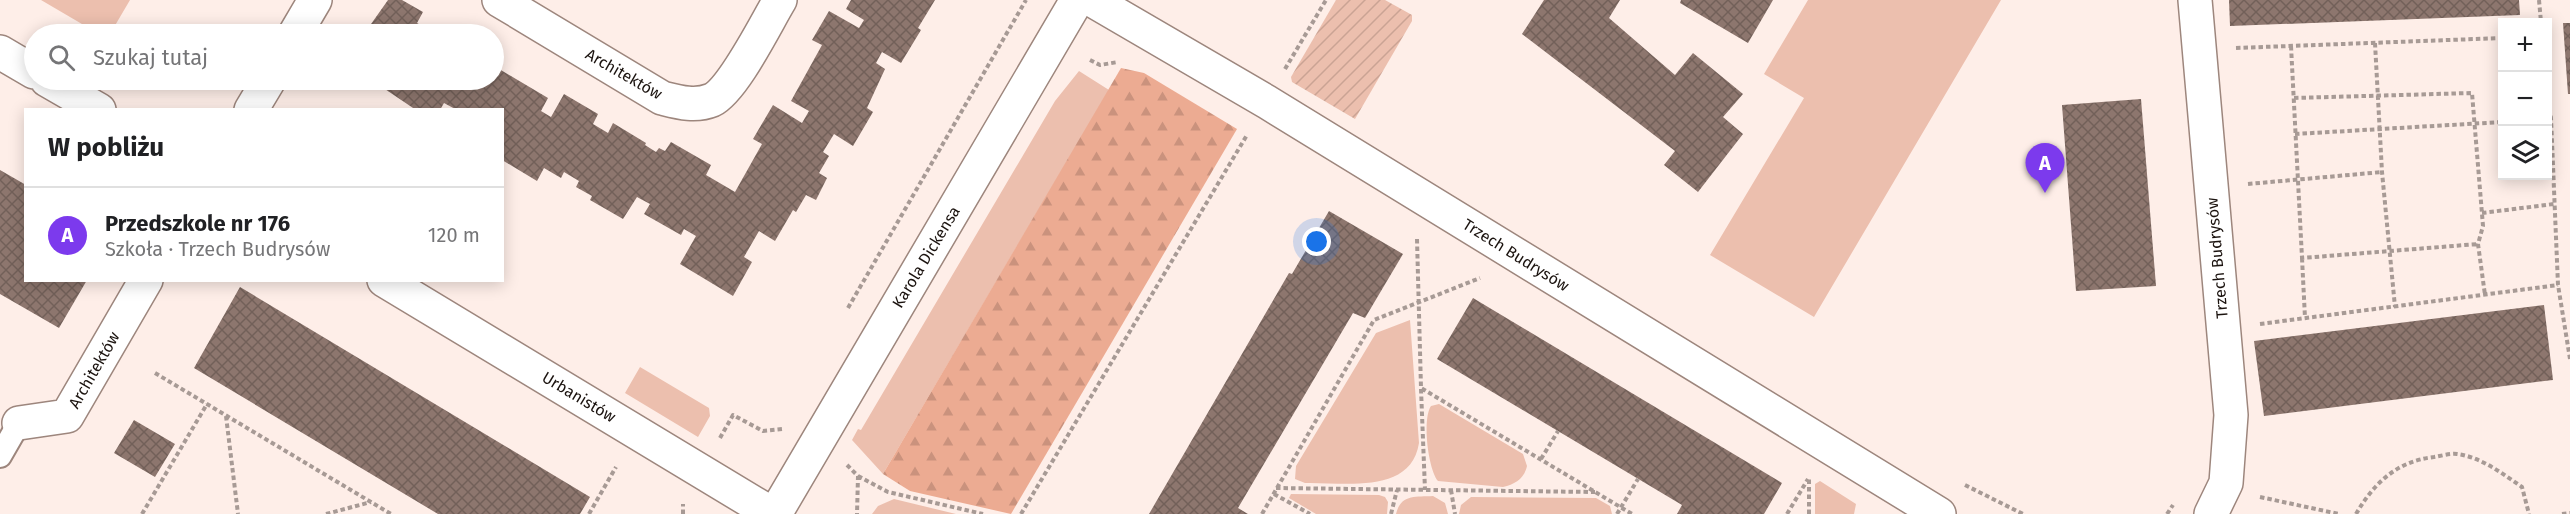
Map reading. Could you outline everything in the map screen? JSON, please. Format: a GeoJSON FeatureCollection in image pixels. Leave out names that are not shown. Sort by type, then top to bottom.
{"type":"FeatureCollection","features":[{"type":"Feature","properties":{"kind":"street"},"geometry":{"type":"LineString","coordinates":[[301,24],[315,0]]}},
{"type":"Feature","properties":{"kind":"street","name":"Architektów"},"geometry":{"type":"LineString","coordinates":[[499,0],[662,98],[687,105],[712,100],[732,81],[780,0]]}},
{"type":"Feature","properties":{"kind":"street","name":"Karola Dickensa"},"geometry":{"type":"LineString","coordinates":[[774,514],[1077,0]]}},
{"type":"Feature","properties":{"kind":"street","name":"Trzech Budrysów"},"geometry":{"type":"LineString","coordinates":[[1092,0],[1267,102],[1939,514]]}},
{"type":"Feature","properties":{"kind":"street","name":"Trzech Budrysów"},"geometry":{"type":"LineString","coordinates":[[2194,0],[2231,415],[2226,483],[2211,514]]}},
{"type":"Feature","properties":{"kind":"street"},"geometry":{"type":"LineString","coordinates":[[0,52],[24,66]]}},
{"type":"Feature","properties":{"kind":"street"},"geometry":{"type":"LineString","coordinates":[[64,90],[96,108]]}},
{"type":"Feature","properties":{"kind":"street"},"geometry":{"type":"LineString","coordinates":[[252,108],[262,90]]}},
{"type":"Feature","properties":{"kind":"street","name":"Architektów"},"geometry":{"type":"LineString","coordinates":[[19,423],[67,416],[145,282]]}},
{"type":"Feature","properties":{"kind":"street","name":"Urbanistów"},"geometry":{"type":"LineString","coordinates":[[387,282],[774,514]]}},
{"type":"Feature","properties":{"kind":"lane","name":"Architektów"},"geometry":{"type":"LineString","coordinates":[[0,456],[19,423]]}},
{"type":"Feature","properties":{"kind":"path"},"geometry":{"type":"LineString","coordinates":[[844,315],[1026,0]]}},
{"type":"Feature","properties":{"kind":"path"},"geometry":{"type":"LineString","coordinates":[[1021,514],[1326,0]]}},
{"type":"Feature","properties":{"kind":"path"},"geometry":{"type":"LineString","coordinates":[[2540,0],[2541,18]]}},
{"type":"Feature","properties":{"kind":"path"},"geometry":{"type":"LineString","coordinates":[[2231,48],[2498,38]]}},
{"type":"Feature","properties":{"kind":"path"},"geometry":{"type":"LineString","coordinates":[[2375,43],[2382,172],[2396,308]]}},
{"type":"Feature","properties":{"kind":"path"},"geometry":{"type":"LineString","coordinates":[[2290,46],[2305,318]]}},
{"type":"Feature","properties":{"kind":"path"},"geometry":{"type":"LineString","coordinates":[[2294,98],[2378,98],[2472,93],[2483,226],[2478,244],[2485,295]]}},
{"type":"Feature","properties":{"kind":"path"},"geometry":{"type":"LineString","coordinates":[[2295,134],[2498,122]]}},
{"type":"Feature","properties":{"kind":"path"},"geometry":{"type":"LineString","coordinates":[[2549,126],[2558,285],[2570,359]]}},
{"type":"Feature","properties":{"kind":"path"},"geometry":{"type":"LineString","coordinates":[[2243,185],[2382,172]]}},
{"type":"Feature","properties":{"kind":"path"},"geometry":{"type":"LineString","coordinates":[[2482,213],[2554,204]]}},
{"type":"Feature","properties":{"kind":"path"},"geometry":{"type":"LineString","coordinates":[[1417,232],[1425,490]]}},
{"type":"Feature","properties":{"kind":"path"},"geometry":{"type":"LineString","coordinates":[[2302,258],[2478,244]]}},
{"type":"Feature","properties":{"kind":"path"},"geometry":{"type":"LineString","coordinates":[[1262,514],[1374,320],[1489,275]]}},
{"type":"Feature","properties":{"kind":"path"},"geometry":{"type":"LineString","coordinates":[[2255,324],[2396,308],[2558,285]]}},
{"type":"Feature","properties":{"kind":"path"},"geometry":{"type":"LineString","coordinates":[[155,373],[391,514]]}},
{"type":"Feature","properties":{"kind":"path"},"geometry":{"type":"LineString","coordinates":[[1421,388],[1632,514]]}},
{"type":"Feature","properties":{"kind":"path"},"geometry":{"type":"LineString","coordinates":[[142,514],[207,404]]}},
{"type":"Feature","properties":{"kind":"path"},"geometry":{"type":"LineString","coordinates":[[226,415],[238,514]]}},
{"type":"Feature","properties":{"kind":"path"},"geometry":{"type":"LineString","coordinates":[[716,444],[733,415],[763,431],[779,427],[788,432]]}},
{"type":"Feature","properties":{"kind":"path"},"geometry":{"type":"LineString","coordinates":[[1541,459],[1558,431]]}},
{"type":"Feature","properties":{"kind":"path"},"geometry":{"type":"LineString","coordinates":[[2356,514],[2373,488],[2395,468],[2421,458],[2456,454],[2495,468],[2522,487],[2529,514]]}},
{"type":"Feature","properties":{"kind":"path"},"geometry":{"type":"LineString","coordinates":[[842,461],[858,476],[888,492],[983,514]]}},
{"type":"Feature","properties":{"kind":"path"},"geometry":{"type":"LineString","coordinates":[[589,514],[616,467]]}},
{"type":"Feature","properties":{"kind":"path"},"geometry":{"type":"LineString","coordinates":[[856,514],[858,476]]}},
{"type":"Feature","properties":{"kind":"path"},"geometry":{"type":"LineString","coordinates":[[1787,514],[1809,476],[1809,514]]}},
{"type":"Feature","properties":{"kind":"path"},"geometry":{"type":"LineString","coordinates":[[1617,514],[1638,479]]}},
{"type":"Feature","properties":{"kind":"path"},"geometry":{"type":"LineString","coordinates":[[1276,488],[1596,492]]}},
{"type":"Feature","properties":{"kind":"path"},"geometry":{"type":"LineString","coordinates":[[1391,514],[1397,490]]}},
{"type":"Feature","properties":{"kind":"path"},"geometry":{"type":"LineString","coordinates":[[1451,490],[1455,514]]}},
{"type":"Feature","properties":{"kind":"path"},"geometry":{"type":"LineString","coordinates":[[1274,494],[1310,514]]}},
{"type":"Feature","properties":{"kind":"path"},"geometry":{"type":"LineString","coordinates":[[2259,497],[2339,514]]}},
{"type":"Feature","properties":{"kind":"path"},"geometry":{"type":"LineString","coordinates":[[326,514],[371,502]]}},
{"type":"Feature","properties":{"kind":"path"},"geometry":{"type":"LineString","coordinates":[[2562,514],[2570,513]]}},
{"type":"Feature","properties":{"kind":"shaded area"},"geometry":{"type":"Polygon","coordinates":[[[41,0],[130,0],[116,24],[82,24],[41,0]]]}},
{"type":"Feature","properties":{"kind":"shaded area"},"geometry":{"type":"Polygon","coordinates":[[[1336,0],[1385,0],[1412,15],[1412,21],[1355,119],[1292,82],[1291,77],[1336,0]]]}},
{"type":"Feature","properties":{"kind":"shaded area"},"geometry":{"type":"Polygon","coordinates":[[[1808,0],[2001,0],[1814,317],[1710,255],[1804,98],[1764,74],[1808,0]]]}},
{"type":"Feature","properties":{"kind":"shaded area"},"geometry":{"type":"Polygon","coordinates":[[[1079,71],[1109,90],[883,474],[852,440],[858,429],[861,430],[1055,101],[1079,71]]]}},
{"type":"Feature","properties":{"kind":"shaded area"},"geometry":{"type":"Polygon","coordinates":[[[1410,320],[1419,443],[1413,460],[1403,471],[1390,478],[1374,482],[1305,483],[1295,479],[1296,466],[1376,333],[1410,320]]]}},
{"type":"Feature","properties":{"kind":"shaded area"},"geometry":{"type":"Polygon","coordinates":[[[640,367],[709,408],[710,416],[698,437],[625,393],[640,367]]]}},
{"type":"Feature","properties":{"kind":"shaded area"},"geometry":{"type":"Polygon","coordinates":[[[1439,404],[1523,454],[1527,466],[1521,478],[1503,487],[1438,481],[1431,466],[1427,444],[1427,422],[1431,406],[1439,404]]]}},
{"type":"Feature","properties":{"kind":"shaded area"},"geometry":{"type":"Polygon","coordinates":[[[1820,481],[1856,504],[1854,514],[1815,514],[1815,484],[1820,481]]]}},
{"type":"Feature","properties":{"kind":"shaded area"},"geometry":{"type":"Polygon","coordinates":[[[1291,494],[1379,495],[1385,497],[1388,502],[1387,514],[1316,514],[1289,498],[1291,494]]]}},
{"type":"Feature","properties":{"kind":"shaded area"},"geometry":{"type":"Polygon","coordinates":[[[1433,496],[1445,503],[1448,514],[1396,514],[1405,500],[1433,496]]]}},
{"type":"Feature","properties":{"kind":"shaded area"},"geometry":{"type":"Polygon","coordinates":[[[1471,497],[1596,498],[1610,506],[1612,514],[1459,514],[1461,505],[1471,497]]]}},
{"type":"Feature","properties":{"kind":"shaded area"},"geometry":{"type":"Polygon","coordinates":[[[894,499],[956,514],[872,514],[878,506],[894,499]]]}},
{"type":"Feature","properties":{"kind":"green space"},"geometry":{"type":"Polygon","coordinates":[[[1121,68],[1144,73],[1237,129],[1011,514],[910,491],[883,474],[1121,68]]]}},
{"type":"Feature","properties":{"kind":"building"},"geometry":{"type":"Polygon","coordinates":[[[388,0],[402,0],[423,12],[417,23],[419,24],[371,24],[388,0]]]}},
{"type":"Feature","properties":{"kind":"building"},"geometry":{"type":"Polygon","coordinates":[[[851,0],[935,0],[918,28],[921,30],[901,63],[882,52],[876,63],[885,69],[867,108],[873,112],[853,146],[834,134],[823,152],[829,156],[819,173],[827,178],[816,200],[806,195],[796,212],[793,210],[775,241],[759,231],[744,257],[752,262],[733,296],[680,264],[696,236],[684,229],[681,235],[644,214],[650,204],[637,197],[623,219],[590,200],[592,196],[576,187],[579,181],[564,172],[561,178],[544,168],[537,181],[504,161],[504,108],[453,108],[444,103],[441,108],[413,108],[386,90],[504,90],[504,72],[548,98],[541,111],[551,117],[564,94],[598,114],[593,124],[608,133],[613,123],[646,143],[645,145],[656,152],[659,148],[665,151],[671,142],[711,165],[706,175],[735,192],[762,144],[753,139],[773,105],[802,123],[809,111],[791,101],[822,45],[812,40],[829,11],[859,28],[864,20],[846,9],[851,0]]]}},
{"type":"Feature","properties":{"kind":"building"},"geometry":{"type":"Polygon","coordinates":[[[1544,0],[1620,0],[1609,18],[1675,75],[1693,53],[1743,94],[1723,117],[1743,134],[1698,192],[1664,165],[1675,151],[1522,34],[1544,0]]]}},
{"type":"Feature","properties":{"kind":"building"},"geometry":{"type":"Polygon","coordinates":[[[1681,0],[1773,0],[1748,43],[1680,3],[1681,0]]]}},
{"type":"Feature","properties":{"kind":"building"},"geometry":{"type":"Polygon","coordinates":[[[2229,0],[2519,0],[2520,15],[2230,26],[2229,0]]]}},
{"type":"Feature","properties":{"kind":"building"},"geometry":{"type":"Polygon","coordinates":[[[2563,23],[2570,23],[2570,94],[2568,94],[2563,23]]]}},
{"type":"Feature","properties":{"kind":"building"},"geometry":{"type":"Polygon","coordinates":[[[2141,99],[2156,286],[2076,291],[2062,105],[2141,99]]]}},
{"type":"Feature","properties":{"kind":"building"},"geometry":{"type":"Polygon","coordinates":[[[0,170],[24,184],[24,282],[86,282],[59,328],[0,294],[0,170]]]}},
{"type":"Feature","properties":{"kind":"building"},"geometry":{"type":"Polygon","coordinates":[[[1329,211],[1403,254],[1365,318],[1353,313],[1238,508],[1248,514],[1149,514],[1289,273],[1292,274],[1329,211]]]}},
{"type":"Feature","properties":{"kind":"building"},"geometry":{"type":"Polygon","coordinates":[[[240,287],[590,497],[580,514],[438,514],[194,368],[240,287]]]}},
{"type":"Feature","properties":{"kind":"building"},"geometry":{"type":"Polygon","coordinates":[[[1473,298],[1782,483],[1764,514],[1677,514],[1682,505],[1437,359],[1473,298]]]}},
{"type":"Feature","properties":{"kind":"building"},"geometry":{"type":"Polygon","coordinates":[[[2544,305],[2553,380],[2264,416],[2254,341],[2544,305]]]}},
{"type":"Feature","properties":{"kind":"building"},"geometry":{"type":"Polygon","coordinates":[[[134,420],[175,444],[155,477],[114,453],[134,420]]]}},
{"type":"Feature","properties":{"kind":"place","name":"Przedszkole nr 176"},"geometry":{"type":"Point","coordinates":[2045,193]}}]}
